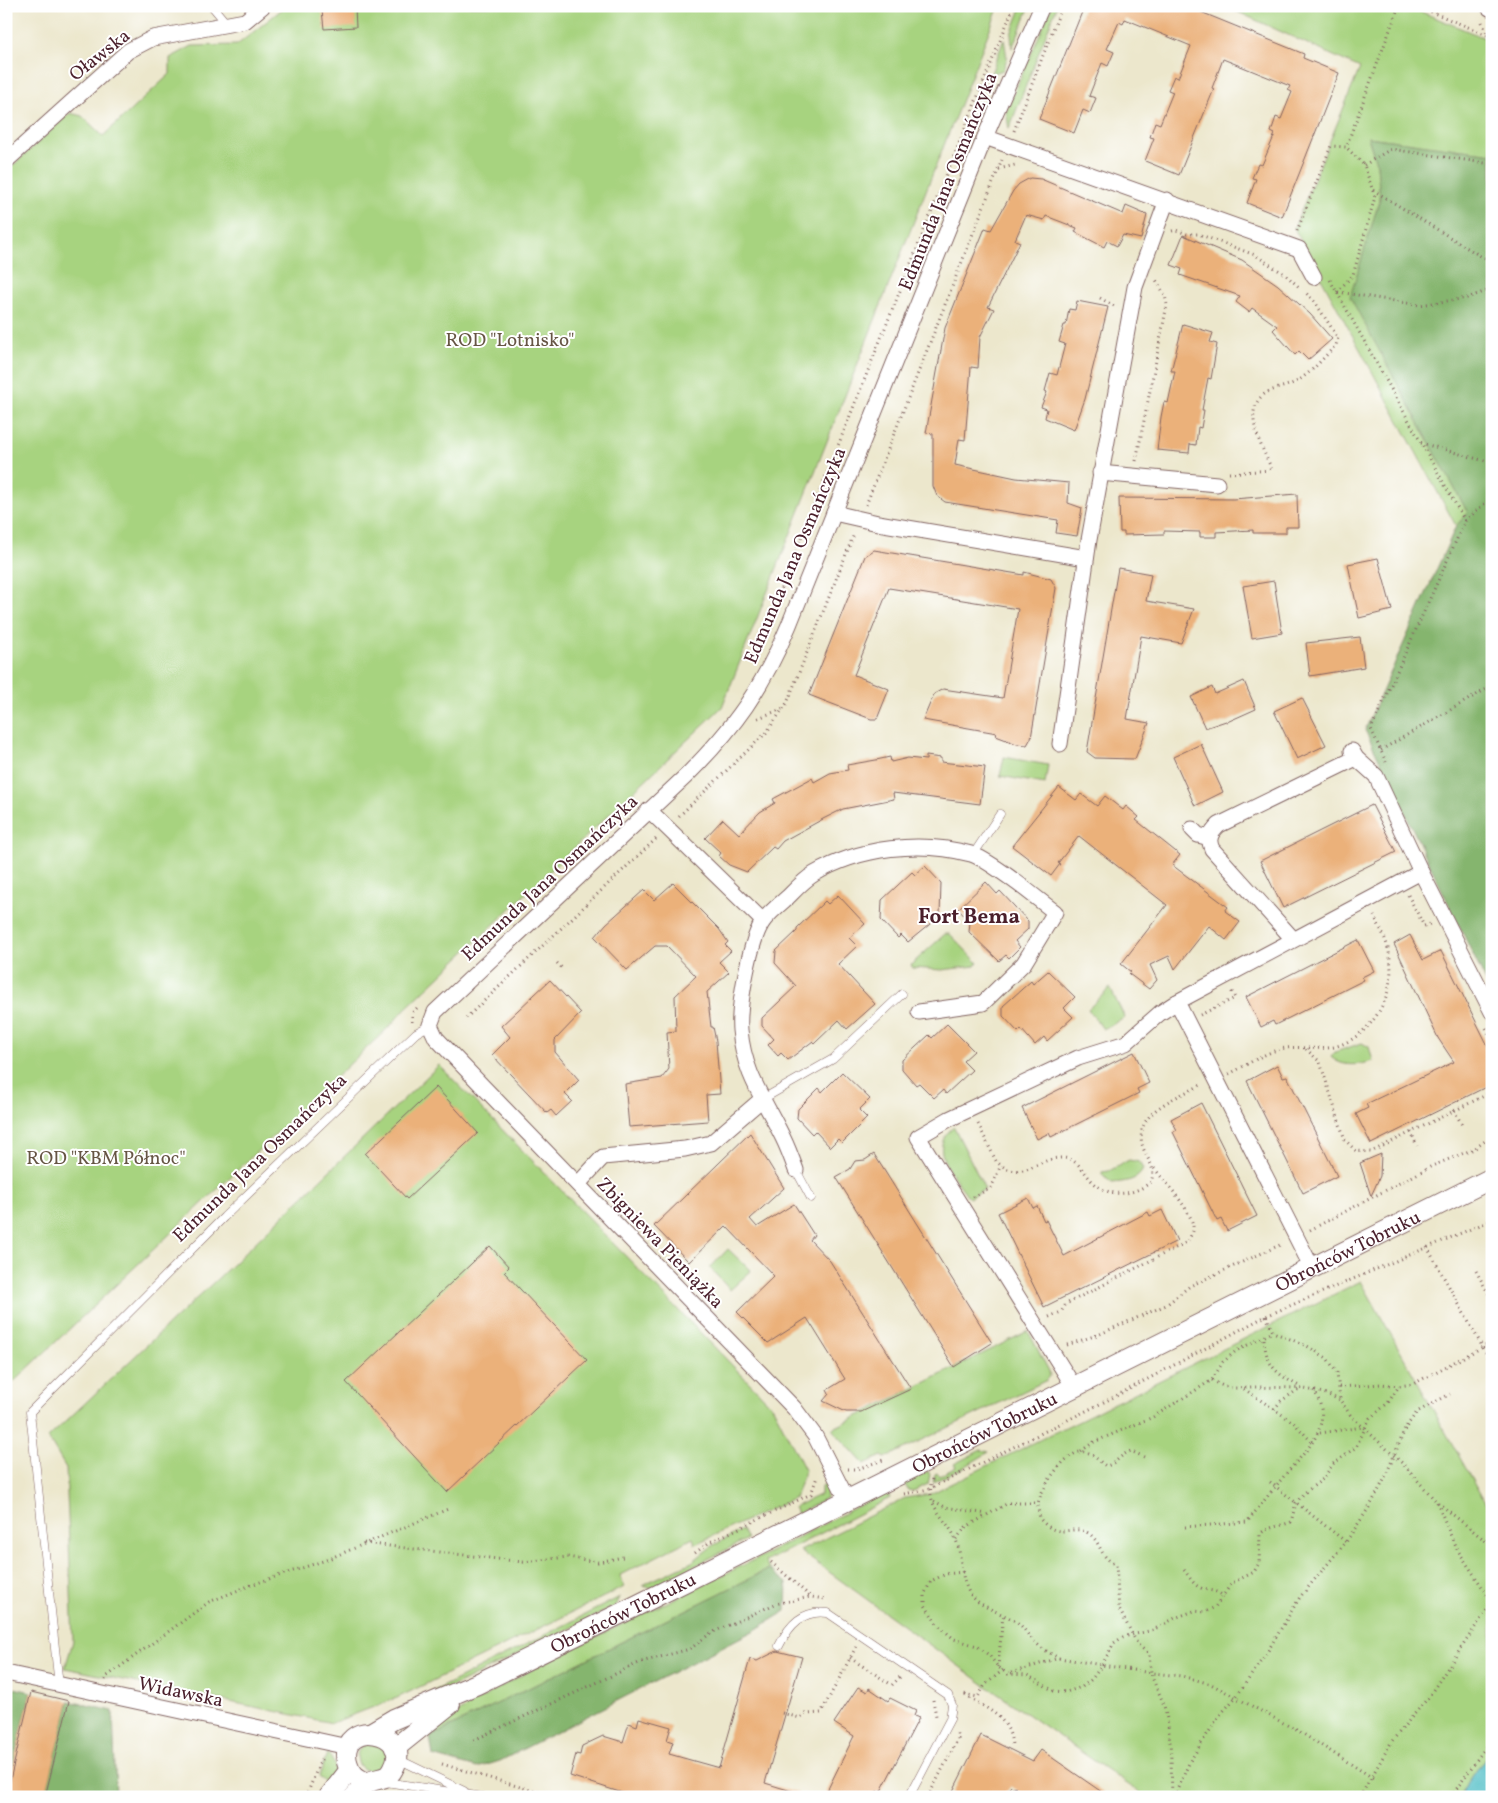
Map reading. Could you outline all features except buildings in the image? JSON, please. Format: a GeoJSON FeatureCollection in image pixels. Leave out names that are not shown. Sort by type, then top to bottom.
{"type":"FeatureCollection","features":[{"type":"Feature","properties":{"kind":"street","name":"Oławska"},"geometry":{"type":"LineString","coordinates":[[6,161],[128,51],[153,38],[245,20],[263,6]]}},
{"type":"Feature","properties":{"kind":"street","name":"Edmunda Jana Osmańczyka"},"geometry":{"type":"LineString","coordinates":[[430,1025],[435,1012],[718,745],[745,711],[775,659],[985,137],[1042,6]]}},
{"type":"Feature","properties":{"kind":"street"},"geometry":{"type":"LineString","coordinates":[[985,137],[1167,200],[1299,249],[1321,276]]}},
{"type":"Feature","properties":{"kind":"street"},"geometry":{"type":"LineString","coordinates":[[1060,744],[1086,558],[1135,287],[1167,200]]}},
{"type":"Feature","properties":{"kind":"street"},"geometry":{"type":"LineString","coordinates":[[1100,473],[1220,479]]}},
{"type":"Feature","properties":{"kind":"street"},"geometry":{"type":"LineString","coordinates":[[834,513],[878,523],[1086,558]]}},
{"type":"Feature","properties":{"kind":"street"},"geometry":{"type":"LineString","coordinates":[[1293,939],[1212,849],[1210,838],[1219,825],[1354,754],[1376,776],[1421,872],[1492,1012]]}},
{"type":"Feature","properties":{"kind":"street"},"geometry":{"type":"LineString","coordinates":[[650,810],[763,921]]}},
{"type":"Feature","properties":{"kind":"street"},"geometry":{"type":"LineString","coordinates":[[1192,830],[1198,835],[1210,838]]}},
{"type":"Feature","properties":{"kind":"street"},"geometry":{"type":"LineString","coordinates":[[796,1170],[783,1138],[761,1100],[745,1062],[740,1029],[743,988],[752,951],[763,921],[812,875],[848,858],[887,848],[939,847],[973,855],[1014,881],[1055,912],[1024,963],[983,1004],[918,1012]]}},
{"type":"Feature","properties":{"kind":"street"},"geometry":{"type":"LineString","coordinates":[[1074,1388],[918,1138],[971,1109],[1078,1058],[1126,1042],[1160,1013],[1177,1002],[1276,951],[1293,939],[1421,872]]}},
{"type":"Feature","properties":{"kind":"street"},"geometry":{"type":"LineString","coordinates":[[1177,1002],[1221,1076],[1296,1238],[1312,1268]]}},
{"type":"Feature","properties":{"kind":"street","name":"Zbigniewa Pieniążka"},"geometry":{"type":"LineString","coordinates":[[430,1025],[436,1038],[794,1408],[815,1436],[847,1499]]}},
{"type":"Feature","properties":{"kind":"street"},"geometry":{"type":"LineString","coordinates":[[578,1184],[604,1157],[685,1149],[711,1143],[761,1100]]}},
{"type":"Feature","properties":{"kind":"street","name":"Obrońców Tobruku"},"geometry":{"type":"LineString","coordinates":[[372,1732],[394,1719],[477,1684],[1492,1178]]}},
{"type":"Feature","properties":{"kind":"street","name":"Widawska"},"geometry":{"type":"LineString","coordinates":[[6,1673],[59,1686],[348,1746]]}},
{"type":"Feature","properties":{"kind":"street","name":"Obrońców Tobruku"},"geometry":{"type":"LineString","coordinates":[[396,1753],[416,1729],[477,1684]]}},
{"type":"Feature","properties":{"kind":"street"},"geometry":{"type":"LineString","coordinates":[[354,1797],[374,1782],[388,1776],[394,1768],[396,1753],[382,1734],[372,1732],[354,1738],[348,1746],[346,1756],[349,1771],[361,1780],[374,1782]]}},
{"type":"Feature","properties":{"kind":"street"},"geometry":{"type":"LineString","coordinates":[[329,1797],[349,1771]]}},
{"type":"Feature","properties":{"kind":"lane"},"geometry":{"type":"LineString","coordinates":[[212,6],[227,24]]}},
{"type":"Feature","properties":{"kind":"lane"},"geometry":{"type":"LineString","coordinates":[[973,855],[1000,814]]}},
{"type":"Feature","properties":{"kind":"lane"},"geometry":{"type":"LineString","coordinates":[[761,1100],[833,1059],[902,994]]}},
{"type":"Feature","properties":{"kind":"lane","name":"Edmunda Jana Osmańczyka"},"geometry":{"type":"LineString","coordinates":[[59,1686],[30,1412],[224,1217],[416,1033],[430,1025]]}},
{"type":"Feature","properties":{"kind":"lane"},"geometry":{"type":"LineString","coordinates":[[796,1170],[811,1198]]}},
{"type":"Feature","properties":{"kind":"lane"},"geometry":{"type":"LineString","coordinates":[[779,1646],[787,1630],[809,1613],[828,1613],[942,1688],[952,1701],[950,1719],[909,1797]]}},
{"type":"Feature","properties":{"kind":"lane"},"geometry":{"type":"LineString","coordinates":[[396,1753],[471,1794]]}},
{"type":"Feature","properties":{"kind":"lane"},"geometry":{"type":"LineString","coordinates":[[374,1782],[483,1797]]}},
{"type":"Feature","properties":{"kind":"path"},"geometry":{"type":"LineString","coordinates":[[750,666],[1014,6]]}},
{"type":"Feature","properties":{"kind":"path"},"geometry":{"type":"LineString","coordinates":[[1346,147],[1399,6]]}},
{"type":"Feature","properties":{"kind":"path"},"geometry":{"type":"LineString","coordinates":[[1417,6],[1492,37]]}},
{"type":"Feature","properties":{"kind":"path"},"geometry":{"type":"LineString","coordinates":[[1430,6],[1433,12]]}},
{"type":"Feature","properties":{"kind":"path"},"geometry":{"type":"LineString","coordinates":[[1304,236],[1296,233],[1331,146],[1346,147],[1364,164],[1375,197],[1353,275],[1337,292]]}},
{"type":"Feature","properties":{"kind":"path"},"geometry":{"type":"LineString","coordinates":[[1364,164],[1391,150],[1492,164]]}},
{"type":"Feature","properties":{"kind":"path"},"geometry":{"type":"LineString","coordinates":[[1372,189],[1482,258],[1492,260]]}},
{"type":"Feature","properties":{"kind":"path"},"geometry":{"type":"LineString","coordinates":[[1166,233],[1176,230],[1187,234],[1198,234],[1255,255],[1286,275],[1315,302],[1338,338],[1336,346],[1300,380],[1269,391],[1259,401],[1254,413],[1254,424],[1272,470],[1220,479]]}},
{"type":"Feature","properties":{"kind":"path"},"geometry":{"type":"LineString","coordinates":[[1132,476],[1167,305],[1165,294],[1150,271]]}},
{"type":"Feature","properties":{"kind":"path"},"geometry":{"type":"LineString","coordinates":[[1321,276],[1337,292],[1465,521]]}},
{"type":"Feature","properties":{"kind":"path"},"geometry":{"type":"LineString","coordinates":[[1337,292],[1420,305],[1466,298],[1492,289]]}},
{"type":"Feature","properties":{"kind":"path"},"geometry":{"type":"LineString","coordinates":[[1100,298],[1122,310]]}},
{"type":"Feature","properties":{"kind":"path"},"geometry":{"type":"LineString","coordinates":[[1421,444],[1492,463]]}},
{"type":"Feature","properties":{"kind":"path"},"geometry":{"type":"LineString","coordinates":[[1390,768],[1371,729],[1465,521],[1492,497]]}},
{"type":"Feature","properties":{"kind":"path"},"geometry":{"type":"LineString","coordinates":[[1381,750],[1492,686]]}},
{"type":"Feature","properties":{"kind":"path"},"geometry":{"type":"LineString","coordinates":[[1401,882],[1424,926],[1435,921]]}},
{"type":"Feature","properties":{"kind":"path"},"geometry":{"type":"LineString","coordinates":[[1046,1319],[1061,1312],[1066,1304],[1188,1242],[1193,1230],[1192,1222],[1186,1209],[1154,1168],[1143,1149],[1142,1132],[1146,1120],[1155,1110],[1275,1050],[1290,1046],[1305,1048],[1335,1046],[1348,1040],[1373,1021],[1382,1008],[1388,992],[1391,959],[1388,946],[1366,901]]}},
{"type":"Feature","properties":{"kind":"path"},"geometry":{"type":"LineString","coordinates":[[557,963],[563,969]]}},
{"type":"Feature","properties":{"kind":"path"},"geometry":{"type":"LineString","coordinates":[[412,1022],[412,1013],[426,999]]}},
{"type":"Feature","properties":{"kind":"path"},"geometry":{"type":"LineString","coordinates":[[1305,1048],[1320,1062],[1345,1140],[1356,1151],[1371,1152],[1492,1092]]}},
{"type":"Feature","properties":{"kind":"path"},"geometry":{"type":"LineString","coordinates":[[971,1109],[996,1161],[1011,1169],[1021,1171],[1062,1158],[1079,1164],[1093,1182],[1105,1190],[1118,1194],[1130,1194],[1151,1182],[1154,1168]]}},
{"type":"Feature","properties":{"kind":"path"},"geometry":{"type":"LineString","coordinates":[[1454,1110],[1462,1125]]}},
{"type":"Feature","properties":{"kind":"path"},"geometry":{"type":"LineString","coordinates":[[1411,1132],[1417,1146]]}},
{"type":"Feature","properties":{"kind":"path"},"geometry":{"type":"LineString","coordinates":[[1052,1350],[1100,1334],[1166,1305],[1190,1286],[1296,1238],[1432,1166],[1474,1149],[1492,1136]]}},
{"type":"Feature","properties":{"kind":"path"},"geometry":{"type":"LineString","coordinates":[[903,1495],[929,1489],[1114,1397],[1266,1316],[1492,1220]]}},
{"type":"Feature","properties":{"kind":"path"},"geometry":{"type":"LineString","coordinates":[[1427,1247],[1492,1364]]}},
{"type":"Feature","properties":{"kind":"path"},"geometry":{"type":"LineString","coordinates":[[1476,1271],[1492,1300]]}},
{"type":"Feature","properties":{"kind":"path"},"geometry":{"type":"LineString","coordinates":[[1266,1316],[1274,1332],[1307,1346],[1328,1358],[1337,1373],[1340,1400]]}},
{"type":"Feature","properties":{"kind":"path"},"geometry":{"type":"LineString","coordinates":[[1173,1797],[1169,1733],[1164,1704],[1154,1688],[1149,1654],[1138,1645],[1119,1609],[1116,1565],[1103,1556],[1095,1538],[1086,1532],[1055,1531],[1046,1526],[1040,1520],[1038,1503],[1056,1470],[1071,1456],[1094,1442],[1153,1417],[1212,1380],[1222,1362],[1236,1351],[1264,1339],[1274,1332]]}},
{"type":"Feature","properties":{"kind":"path"},"geometry":{"type":"LineString","coordinates":[[1264,1339],[1265,1351],[1271,1366],[1284,1378],[1302,1387]]}},
{"type":"Feature","properties":{"kind":"path"},"geometry":{"type":"LineString","coordinates":[[1339,1387],[1413,1384],[1492,1342]]}},
{"type":"Feature","properties":{"kind":"path"},"geometry":{"type":"LineString","coordinates":[[1212,1380],[1235,1390],[1302,1387],[1324,1391],[1340,1400],[1351,1416],[1394,1456],[1436,1501],[1491,1545]]}},
{"type":"Feature","properties":{"kind":"path"},"geometry":{"type":"LineString","coordinates":[[963,1572],[946,1574],[931,1581],[925,1593],[925,1605],[937,1624],[954,1639],[977,1646],[990,1656],[998,1667],[1008,1674],[1027,1675],[1054,1691],[1066,1692],[1082,1687],[1102,1665],[1114,1643],[1122,1637],[1153,1630],[1175,1618],[1194,1611],[1210,1610],[1216,1607],[1232,1583],[1254,1572],[1259,1563],[1260,1534],[1268,1527],[1280,1526],[1291,1522],[1296,1503],[1312,1485],[1323,1479],[1333,1464],[1356,1447],[1363,1436],[1364,1428],[1370,1418],[1388,1403],[1399,1386]]}},
{"type":"Feature","properties":{"kind":"path"},"geometry":{"type":"LineString","coordinates":[[1274,1410],[1291,1392],[1302,1387]]}},
{"type":"Feature","properties":{"kind":"path"},"geometry":{"type":"LineString","coordinates":[[1243,1389],[1293,1422],[1312,1442]]}},
{"type":"Feature","properties":{"kind":"path"},"geometry":{"type":"LineString","coordinates":[[1185,1527],[1248,1522],[1319,1433],[1323,1413],[1319,1399],[1313,1389]]}},
{"type":"Feature","properties":{"kind":"path"},"geometry":{"type":"LineString","coordinates":[[1173,1797],[1190,1761],[1219,1716],[1236,1697],[1266,1654],[1300,1597],[1346,1542],[1370,1506],[1406,1427],[1417,1412],[1450,1394]]}},
{"type":"Feature","properties":{"kind":"path"},"geometry":{"type":"LineString","coordinates":[[1319,1433],[1364,1428]]}},
{"type":"Feature","properties":{"kind":"path"},"geometry":{"type":"LineString","coordinates":[[995,1451],[1003,1452]]}},
{"type":"Feature","properties":{"kind":"path"},"geometry":{"type":"LineString","coordinates":[[1080,1452],[1089,1453],[1106,1466],[1112,1464],[1124,1453],[1131,1451],[1144,1457]]}},
{"type":"Feature","properties":{"kind":"path"},"geometry":{"type":"LineString","coordinates":[[694,1554],[710,1542],[811,1494],[817,1477],[842,1463],[846,1469],[852,1469],[882,1460],[884,1462]]}},
{"type":"Feature","properties":{"kind":"path"},"geometry":{"type":"LineString","coordinates":[[934,1470],[929,1489],[938,1516],[956,1539],[967,1590],[990,1611],[1003,1615],[1021,1625],[1032,1640],[1046,1651],[1059,1658],[1151,1673],[1182,1676],[1212,1684],[1300,1732],[1373,1778]]}},
{"type":"Feature","properties":{"kind":"path"},"geometry":{"type":"LineString","coordinates":[[1270,1482],[1346,1542]]}},
{"type":"Feature","properties":{"kind":"path"},"geometry":{"type":"LineString","coordinates":[[933,1501],[945,1507],[987,1514]]}},
{"type":"Feature","properties":{"kind":"path"},"geometry":{"type":"LineString","coordinates":[[1360,1797],[1373,1778],[1392,1741],[1427,1699],[1492,1602],[1455,1546],[1436,1501]]}},
{"type":"Feature","properties":{"kind":"path"},"geometry":{"type":"LineString","coordinates":[[956,1539],[966,1527],[1008,1503],[1038,1503]]}},
{"type":"Feature","properties":{"kind":"path"},"geometry":{"type":"LineString","coordinates":[[106,1676],[209,1602],[448,1509]]}},
{"type":"Feature","properties":{"kind":"path"},"geometry":{"type":"LineString","coordinates":[[364,1543],[523,1562],[567,1557],[598,1562],[623,1557]]}},
{"type":"Feature","properties":{"kind":"path"},"geometry":{"type":"LineString","coordinates":[[774,1566],[811,1597]]}},
{"type":"Feature","properties":{"kind":"path"},"geometry":{"type":"LineString","coordinates":[[1184,1570],[1196,1585],[1203,1590],[1216,1591],[1224,1597]]}},
{"type":"Feature","properties":{"kind":"path"},"geometry":{"type":"LineString","coordinates":[[474,1740],[641,1662],[690,1649],[711,1633],[775,1604],[811,1597],[823,1597],[845,1610],[840,1620]]}},
{"type":"Feature","properties":{"kind":"path"},"geometry":{"type":"LineString","coordinates":[[998,1667],[1003,1615]]}},
{"type":"Feature","properties":{"kind":"path"},"geometry":{"type":"LineString","coordinates":[[782,1713],[800,1718],[805,1714],[821,1713],[862,1635]]}},
{"type":"Feature","properties":{"kind":"path"},"geometry":{"type":"LineString","coordinates":[[850,1658],[892,1685],[900,1676],[907,1681]]}},
{"type":"Feature","properties":{"kind":"path"},"geometry":{"type":"LineString","coordinates":[[1008,1674],[1059,1658]]}},
{"type":"Feature","properties":{"kind":"path"},"geometry":{"type":"LineString","coordinates":[[1003,1670],[985,1685],[978,1697],[963,1694],[1004,1721],[1011,1732],[1012,1746]]}},
{"type":"Feature","properties":{"kind":"path"},"geometry":{"type":"LineString","coordinates":[[927,1696],[934,1700],[936,1714],[932,1723]]}},
{"type":"Feature","properties":{"kind":"path"},"geometry":{"type":"LineString","coordinates":[[1451,1797],[1492,1738]]}},
{"type":"Feature","properties":{"kind":"path"},"geometry":{"type":"LineString","coordinates":[[459,1769],[554,1797]]}},
{"type":"Feature","properties":{"kind":"path"},"geometry":{"type":"LineString","coordinates":[[306,1797],[312,1784]]}},
{"type":"Feature","properties":{"kind":"path"},"geometry":{"type":"LineString","coordinates":[[1015,1786],[1015,1797]]}},
{"type":"Feature","properties":{"kind":"green space","name":"ROD \"Lotnisko\""},"geometry":{"type":"Polygon","coordinates":[[[286,6],[999,6],[722,707],[405,1009],[390,1026],[6,1389],[6,172],[70,113],[82,116],[103,136],[170,74],[170,58],[192,46],[237,45],[286,6]]]}},
{"type":"Feature","properties":{"kind":"green space"},"geometry":{"type":"Polygon","coordinates":[[[1022,6],[1030,6],[1012,48],[1011,34],[1022,6]]]}},
{"type":"Feature","properties":{"kind":"green space"},"geometry":{"type":"Polygon","coordinates":[[[1052,6],[1057,6],[1009,129],[1006,111],[1052,6]]]}},
{"type":"Feature","properties":{"kind":"green space"},"geometry":{"type":"Polygon","coordinates":[[[1225,6],[1407,6],[1492,41],[1492,154],[1368,137],[1377,165],[1380,198],[1351,297],[1468,513],[1456,526],[1294,228],[1360,68],[1225,6]]]}},
{"type":"Feature","properties":{"kind":"green space"},"geometry":{"type":"Polygon","coordinates":[[[1004,39],[1007,58],[1003,70],[991,74],[987,84],[1004,39]]]}},
{"type":"Feature","properties":{"kind":"green space"},"geometry":{"type":"Polygon","coordinates":[[[1368,137],[1492,154],[1492,994],[1365,730],[1456,526],[1468,513],[1350,297],[1380,198],[1377,165],[1368,137]]]}},
{"type":"Feature","properties":{"kind":"green space"},"geometry":{"type":"Polygon","coordinates":[[[1004,757],[1048,765],[1045,784],[1000,776],[1004,757]]]}},
{"type":"Feature","properties":{"kind":"green space"},"geometry":{"type":"Polygon","coordinates":[[[945,934],[950,934],[978,963],[975,966],[942,970],[913,968],[911,965],[945,934]]]}},
{"type":"Feature","properties":{"kind":"green space"},"geometry":{"type":"Polygon","coordinates":[[[1110,988],[1125,1018],[1103,1029],[1088,1009],[1110,988]]]}},
{"type":"Feature","properties":{"kind":"green space"},"geometry":{"type":"Polygon","coordinates":[[[1362,1043],[1369,1047],[1373,1061],[1346,1064],[1331,1057],[1335,1052],[1362,1043]]]}},
{"type":"Feature","properties":{"kind":"green space"},"geometry":{"type":"Polygon","coordinates":[[[439,1065],[773,1407],[805,1470],[795,1498],[695,1544],[693,1538],[620,1575],[624,1587],[397,1698],[332,1723],[65,1668],[73,1641],[66,1468],[48,1438],[232,1265],[439,1065]]]}},
{"type":"Feature","properties":{"kind":"green space"},"geometry":{"type":"Polygon","coordinates":[[[954,1127],[985,1189],[969,1198],[950,1171],[942,1153],[942,1144],[946,1135],[954,1127]]]}},
{"type":"Feature","properties":{"kind":"green space"},"geometry":{"type":"Polygon","coordinates":[[[1129,1160],[1139,1162],[1143,1169],[1138,1176],[1126,1181],[1112,1183],[1102,1175],[1102,1172],[1109,1171],[1129,1160]]]}},
{"type":"Feature","properties":{"kind":"green space"},"geometry":{"type":"Polygon","coordinates":[[[728,1249],[751,1271],[730,1290],[710,1268],[728,1249]]]}},
{"type":"Feature","properties":{"kind":"green space"},"geometry":{"type":"Polygon","coordinates":[[[1361,1281],[1492,1515],[1492,1748],[1458,1797],[1146,1797],[985,1685],[800,1551],[905,1498],[930,1494],[1361,1281]]]}},
{"type":"Feature","properties":{"kind":"green space"},"geometry":{"type":"Polygon","coordinates":[[[1028,1331],[1049,1371],[1050,1376],[1047,1380],[885,1458],[882,1456],[864,1464],[832,1429],[1028,1331]]]}},
{"type":"Feature","properties":{"kind":"green space"},"geometry":{"type":"Polygon","coordinates":[[[981,1450],[989,1452],[961,1469],[933,1482],[935,1474],[937,1473],[939,1476],[956,1467],[954,1464],[981,1450]]]}},
{"type":"Feature","properties":{"kind":"green space"},"geometry":{"type":"Polygon","coordinates":[[[928,1471],[930,1475],[928,1484],[913,1491],[908,1490],[904,1483],[928,1471]]]}},
{"type":"Feature","properties":{"kind":"green space"},"geometry":{"type":"Polygon","coordinates":[[[828,1484],[826,1498],[797,1514],[794,1507],[821,1494],[821,1487],[828,1484]]]}},
{"type":"Feature","properties":{"kind":"green space"},"geometry":{"type":"Polygon","coordinates":[[[887,1491],[890,1498],[765,1562],[769,1569],[430,1737],[431,1729],[502,1686],[555,1657],[766,1554],[887,1491]]]}},
{"type":"Feature","properties":{"kind":"green space"},"geometry":{"type":"Polygon","coordinates":[[[742,1530],[747,1539],[652,1588],[642,1585],[692,1562],[712,1546],[742,1530]]]}},
{"type":"Feature","properties":{"kind":"green space"},"geometry":{"type":"Polygon","coordinates":[[[769,1569],[787,1583],[786,1611],[755,1630],[500,1761],[477,1768],[433,1756],[430,1737],[769,1569]]]}},
{"type":"Feature","properties":{"kind":"green space"},"geometry":{"type":"Polygon","coordinates":[[[620,1597],[616,1606],[409,1708],[408,1704],[620,1597]]]}},
{"type":"Feature","properties":{"kind":"green space"},"geometry":{"type":"Polygon","coordinates":[[[6,1686],[31,1692],[6,1791],[6,1686]]]}},
{"type":"Feature","properties":{"kind":"green space"},"geometry":{"type":"Polygon","coordinates":[[[69,1701],[113,1711],[116,1797],[45,1797],[69,1701]]]}},
{"type":"Feature","properties":{"kind":"green space"},"geometry":{"type":"Polygon","coordinates":[[[372,1742],[383,1746],[387,1757],[383,1768],[372,1772],[361,1768],[357,1757],[361,1746],[372,1742]]]}},
{"type":"Feature","properties":{"kind":"green space"},"geometry":{"type":"Polygon","coordinates":[[[327,1753],[333,1761],[335,1769],[330,1787],[319,1777],[327,1753]]]}},
{"type":"Feature","properties":{"kind":"water"},"geometry":{"type":"Polygon","coordinates":[[[1492,1748],[1492,1797],[1458,1797],[1492,1748]]]}},
{"type":"Feature","properties":{"kind":"district","name":"Fort Bema"},"geometry":{"type":"Point","coordinates":[969,916]}},
{"type":"Feature","properties":{"kind":"park label","name":"ROD \"KBM Północ\""},"geometry":{"type":"Point","coordinates":[106,1157]}}]}
